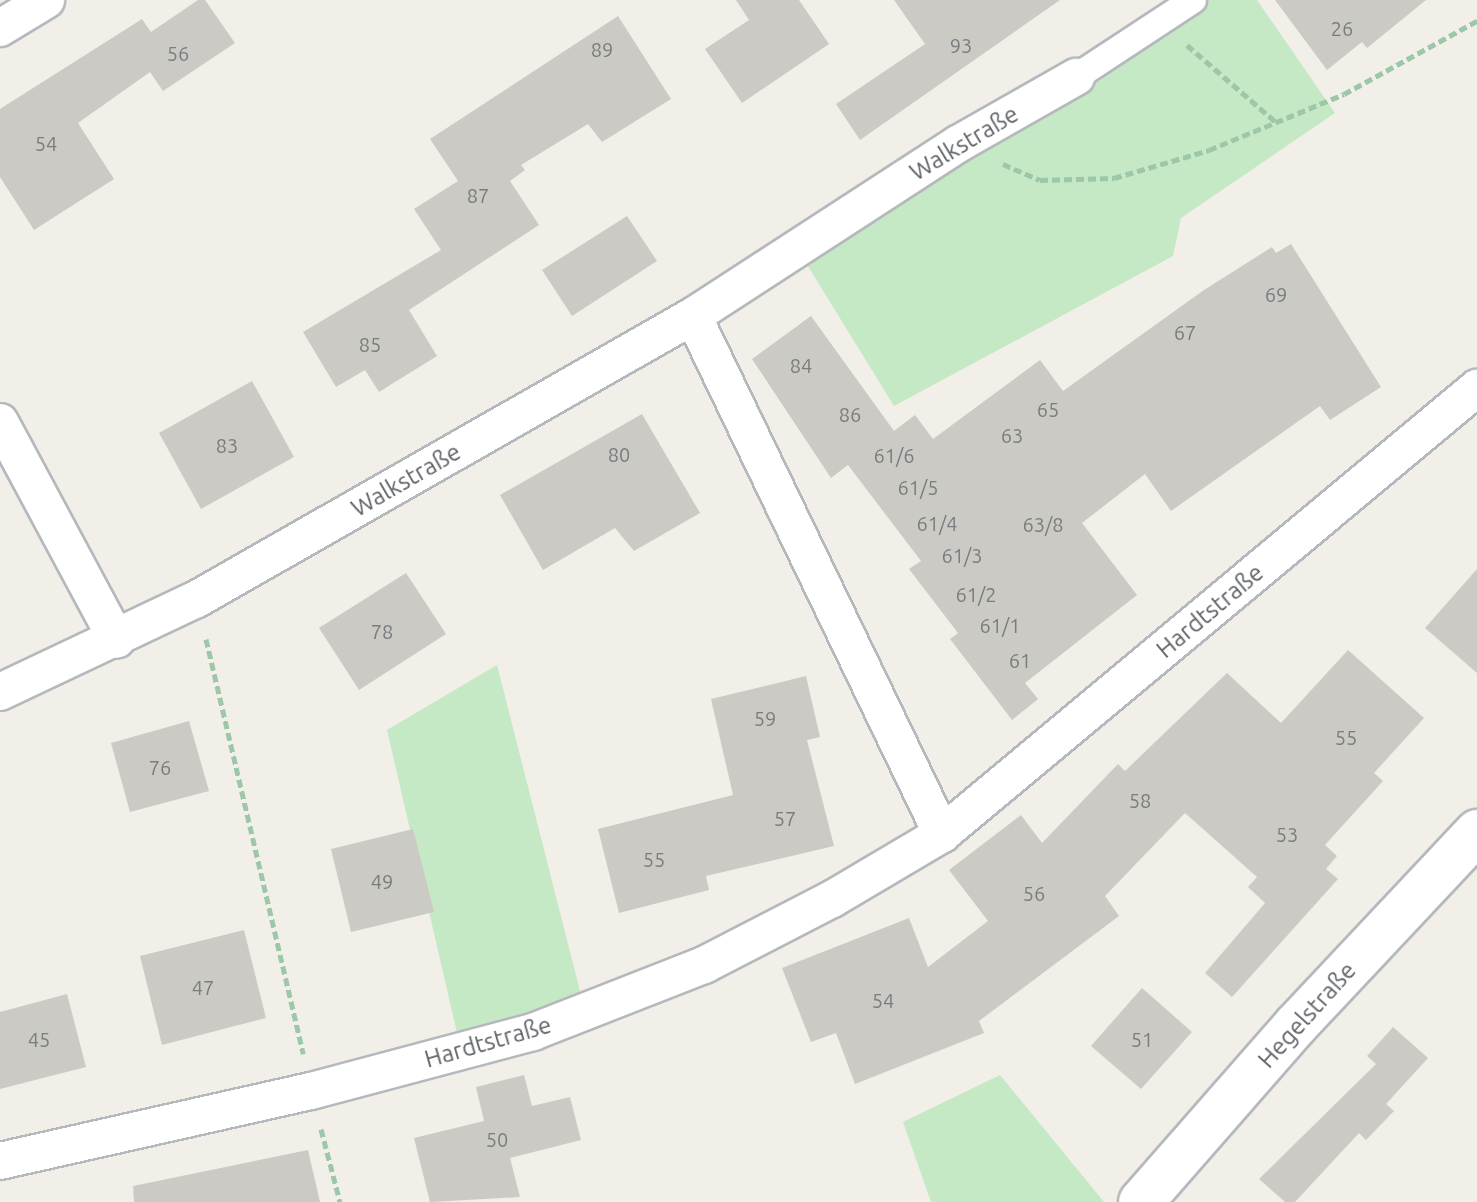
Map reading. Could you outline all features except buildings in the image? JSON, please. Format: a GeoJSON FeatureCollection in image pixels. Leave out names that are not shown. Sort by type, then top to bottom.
{"type":"FeatureCollection","features":[{"type":"Feature","properties":{"kind":"street"},"geometry":{"type":"LineString","coordinates":[[0,28],[46,0]]}},
{"type":"Feature","properties":{"kind":"street"},"geometry":{"type":"LineString","coordinates":[[1076,77],[1161,24],[1193,0]]}},
{"type":"Feature","properties":{"kind":"street","name":"Walkstraße"},"geometry":{"type":"LineString","coordinates":[[0,692],[117,640],[197,599],[693,316],[958,144],[1076,77]]}},
{"type":"Feature","properties":{"kind":"street"},"geometry":{"type":"LineString","coordinates":[[693,316],[942,834]]}},
{"type":"Feature","properties":{"kind":"street","name":"Hardtstraße"},"geometry":{"type":"LineString","coordinates":[[0,1161],[311,1091],[533,1032],[704,965],[942,834],[1477,388]]}},
{"type":"Feature","properties":{"kind":"street"},"geometry":{"type":"LineString","coordinates":[[0,422],[117,640]]}},
{"type":"Feature","properties":{"kind":"street","name":"Hegelstraße"},"geometry":{"type":"LineString","coordinates":[[1141,1202],[1296,1025],[1477,832]]}},
{"type":"Feature","properties":{"kind":"path"},"geometry":{"type":"LineString","coordinates":[[958,144],[1040,180],[1114,178],[1209,150],[1277,123],[1344,94],[1477,21]]}},
{"type":"Feature","properties":{"kind":"path"},"geometry":{"type":"LineString","coordinates":[[1161,24],[1277,123]]}},
{"type":"Feature","properties":{"kind":"path"},"geometry":{"type":"LineString","coordinates":[[197,599],[311,1091],[340,1202]]}},
{"type":"Feature","properties":{"kind":"green space"},"geometry":{"type":"Polygon","coordinates":[[[1199,0],[1257,0],[1335,113],[1181,218],[1173,256],[894,406],[806,263],[1199,0]]]}},
{"type":"Feature","properties":{"kind":"green space"},"geometry":{"type":"Polygon","coordinates":[[[497,665],[582,999],[458,1037],[387,730],[497,665]]]}},
{"type":"Feature","properties":{"kind":"green space"},"geometry":{"type":"Polygon","coordinates":[[[1000,1075],[1104,1202],[931,1202],[903,1122],[1000,1075]]]}}]}
